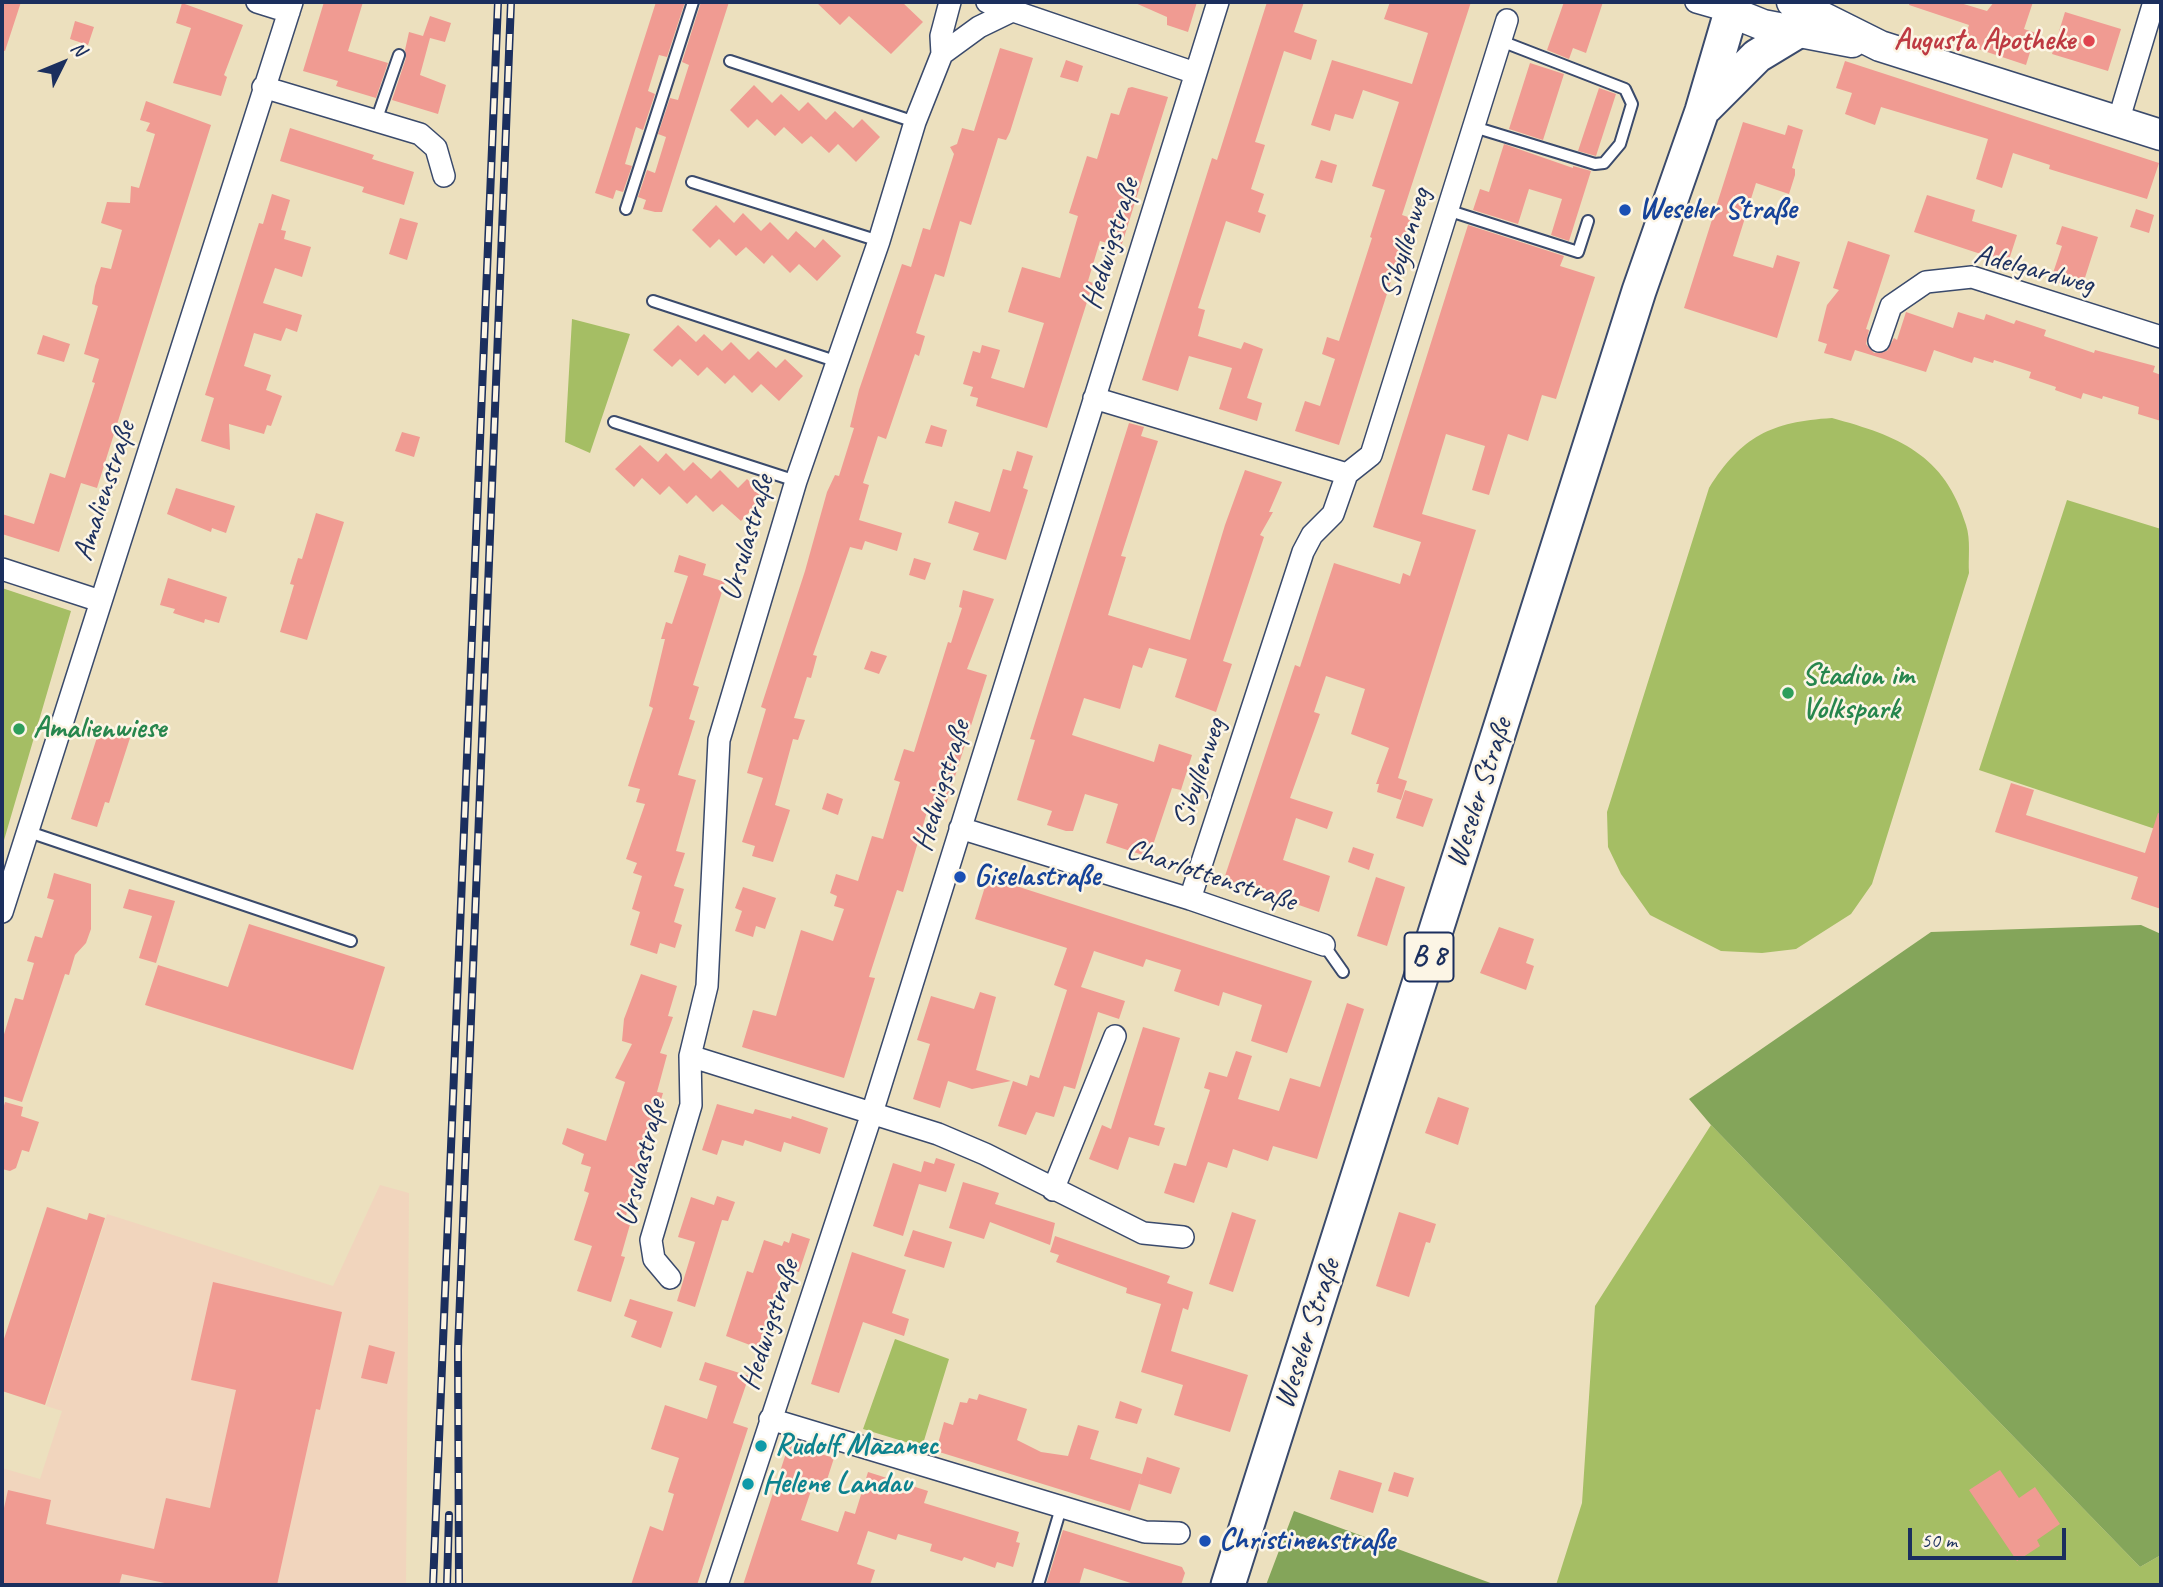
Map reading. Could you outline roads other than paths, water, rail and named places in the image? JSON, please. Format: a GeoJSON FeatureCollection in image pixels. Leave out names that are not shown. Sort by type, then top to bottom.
{"type":"FeatureCollection","features":[{"type":"Feature","properties":{"kind":"main road"},"geometry":{"type":"LineString","coordinates":[[1733,7],[1763,25],[1793,17],[2161,135]]}},
{"type":"Feature","properties":{"kind":"main road","name":"Weseler Straße"},"geometry":{"type":"LineString","coordinates":[[1228,1585],[1628,327],[1702,111],[1733,7]]}},
{"type":"Feature","properties":{"kind":"main road"},"geometry":{"type":"LineString","coordinates":[[1702,111],[1793,17]]}},
{"type":"Feature","properties":{"kind":"street"},"geometry":{"type":"LineString","coordinates":[[257,2],[290,7]]}},
{"type":"Feature","properties":{"kind":"street","name":"Ursulastraße"},"geometry":{"type":"LineString","coordinates":[[670,1278],[654,1259],[651,1240],[691,1105],[690,1056],[707,986],[719,740],[796,481],[838,362],[915,122],[942,54],[941,36],[950,2]]}},
{"type":"Feature","properties":{"kind":"street"},"geometry":{"type":"LineString","coordinates":[[987,2],[1195,72]]}},
{"type":"Feature","properties":{"kind":"street","name":"Hedwigstraße"},"geometry":{"type":"LineString","coordinates":[[717,1585],[872,1113],[1217,2]]}},
{"type":"Feature","properties":{"kind":"street"},"geometry":{"type":"LineString","coordinates":[[1696,2],[1733,7]]}},
{"type":"Feature","properties":{"kind":"street"},"geometry":{"type":"LineString","coordinates":[[2118,122],[2154,2]]}},
{"type":"Feature","properties":{"kind":"street","name":"Amalienstraße"},"geometry":{"type":"LineString","coordinates":[[2,912],[290,7]]}},
{"type":"Feature","properties":{"kind":"street"},"geometry":{"type":"LineString","coordinates":[[942,54],[979,27],[1012,11]]}},
{"type":"Feature","properties":{"kind":"street","name":"Sibyllenweg"},"geometry":{"type":"LineString","coordinates":[[1190,899],[1303,552],[1312,535],[1333,514],[1347,474],[1371,455],[1507,20]]}},
{"type":"Feature","properties":{"kind":"street"},"geometry":{"type":"LineString","coordinates":[[263,88],[419,134],[436,148],[443,176]]}},
{"type":"Feature","properties":{"kind":"street","name":"Adelgardweg"},"geometry":{"type":"LineString","coordinates":[[1879,341],[1891,306],[1926,282],[1972,278],[2161,337]]}},
{"type":"Feature","properties":{"kind":"street"},"geometry":{"type":"LineString","coordinates":[[1094,398],[1347,474]]}},
{"type":"Feature","properties":{"kind":"street"},"geometry":{"type":"LineString","coordinates":[[2,569],[100,601]]}},
{"type":"Feature","properties":{"kind":"street","name":"Charlottenstraße"},"geometry":{"type":"LineString","coordinates":[[960,828],[1190,899],[1324,945]]}},
{"type":"Feature","properties":{"kind":"street"},"geometry":{"type":"LineString","coordinates":[[1053,1189],[1115,1035]]}},
{"type":"Feature","properties":{"kind":"street"},"geometry":{"type":"LineString","coordinates":[[690,1056],[938,1134],[1143,1233],[1182,1237]]}},
{"type":"Feature","properties":{"kind":"street"},"geometry":{"type":"LineString","coordinates":[[770,1419],[1144,1532],[1179,1533]]}},
{"type":"Feature","properties":{"kind":"lane"},"geometry":{"type":"LineString","coordinates":[[626,209],[693,2]]}},
{"type":"Feature","properties":{"kind":"lane"},"geometry":{"type":"LineString","coordinates":[[1474,127],[1595,164],[1604,163],[1620,144],[1632,104],[1625,89],[1501,41]]}},
{"type":"Feature","properties":{"kind":"lane"},"geometry":{"type":"LineString","coordinates":[[376,121],[399,55]]}},
{"type":"Feature","properties":{"kind":"lane"},"geometry":{"type":"LineString","coordinates":[[730,61],[915,122]]}},
{"type":"Feature","properties":{"kind":"lane"},"geometry":{"type":"LineString","coordinates":[[692,182],[878,241]]}},
{"type":"Feature","properties":{"kind":"lane"},"geometry":{"type":"LineString","coordinates":[[1447,211],[1578,252],[1588,221]]}},
{"type":"Feature","properties":{"kind":"lane"},"geometry":{"type":"LineString","coordinates":[[653,301],[838,362]]}},
{"type":"Feature","properties":{"kind":"lane"},"geometry":{"type":"LineString","coordinates":[[614,422],[796,481]]}},
{"type":"Feature","properties":{"kind":"lane"},"geometry":{"type":"LineString","coordinates":[[26,831],[351,941]]}},
{"type":"Feature","properties":{"kind":"lane"},"geometry":{"type":"LineString","coordinates":[[1324,945],[1343,972]]}},
{"type":"Feature","properties":{"kind":"lane"},"geometry":{"type":"LineString","coordinates":[[1038,1585],[1061,1508]]}},
{"type":"Feature","properties":{"kind":"railway"},"geometry":{"type":"LineString","coordinates":[[433,1585],[498,2]]}},
{"type":"Feature","properties":{"kind":"railway"},"geometry":{"type":"LineString","coordinates":[[459,1585],[458,1349],[511,2]]}},
{"type":"Feature","properties":{"kind":"railway"},"geometry":{"type":"LineString","coordinates":[[447,1585],[449,1515]]}},
{"type":"Feature","properties":{"kind":"place","name":"Augusta Apotheke"},"geometry":{"type":"Point","coordinates":[2089,41]}},
{"type":"Feature","properties":{"kind":"place","name":"Weseler Straße"},"geometry":{"type":"Point","coordinates":[1625,210]}},
{"type":"Feature","properties":{"kind":"place","name":"Stadion im Volkspark"},"geometry":{"type":"Point","coordinates":[1788,693]}},
{"type":"Feature","properties":{"kind":"place","name":"Amalienwiese"},"geometry":{"type":"Point","coordinates":[19,729]}},
{"type":"Feature","properties":{"kind":"place","name":"Giselastraße"},"geometry":{"type":"Point","coordinates":[960,877]}},
{"type":"Feature","properties":{"kind":"place","name":"Rudolf Mazanec"},"geometry":{"type":"Point","coordinates":[761,1446]}},
{"type":"Feature","properties":{"kind":"place","name":"Helene Landau"},"geometry":{"type":"Point","coordinates":[748,1484]}},
{"type":"Feature","properties":{"kind":"place","name":"Christinenstraße"},"geometry":{"type":"Point","coordinates":[1205,1541]}}]}
